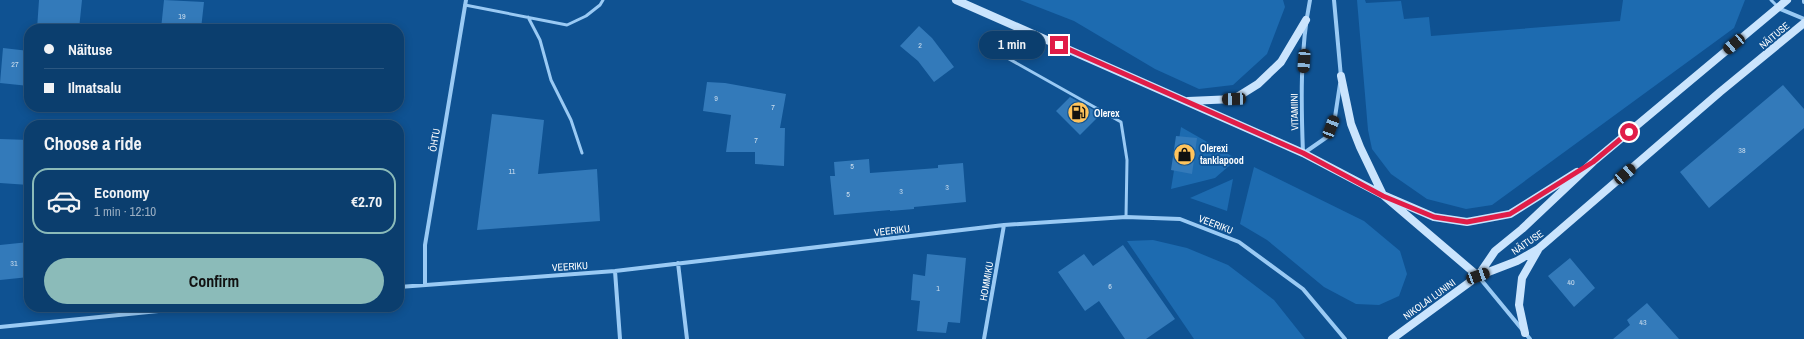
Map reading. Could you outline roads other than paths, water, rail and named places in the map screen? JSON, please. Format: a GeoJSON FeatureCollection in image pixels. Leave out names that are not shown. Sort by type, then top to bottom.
{"type":"FeatureCollection","features":[{"type":"Feature","properties":{"kind":"street","name":"ÕHTU"},"geometry":{"type":"LineString","coordinates":[[426,284],[424,245],[466,0]]}},
{"type":"Feature","properties":{"kind":"street"},"geometry":{"type":"LineString","coordinates":[[956,0],[1303,153],[1383,196],[1434,217],[1467,222],[1510,214],[1593,162]]}},
{"type":"Feature","properties":{"kind":"street","name":"VITAMIINI"},"geometry":{"type":"LineString","coordinates":[[1303,153],[1301,102],[1306,20],[1310,0]]}},
{"type":"Feature","properties":{"kind":"street"},"geometry":{"type":"LineString","coordinates":[[1334,0],[1341,76],[1351,124],[1383,196],[1478,276],[1527,336]]}},
{"type":"Feature","properties":{"kind":"street","name":"NÄITUSE"},"geometry":{"type":"LineString","coordinates":[[1478,276],[1496,251],[1522,229],[1593,162],[1787,0]]}},
{"type":"Feature","properties":{"kind":"street"},"geometry":{"type":"LineString","coordinates":[[1778,8],[1804,19]]}},
{"type":"Feature","properties":{"kind":"street"},"geometry":{"type":"LineString","coordinates":[[1186,101],[1234,99],[1258,84],[1281,62],[1306,20]]}},
{"type":"Feature","properties":{"kind":"street","name":"NÄITUSE"},"geometry":{"type":"LineString","coordinates":[[1478,276],[1517,261],[1538,249],[1714,97],[1804,22]]}},
{"type":"Feature","properties":{"kind":"street"},"geometry":{"type":"LineString","coordinates":[[1303,153],[1327,136],[1335,117],[1341,76]]}},
{"type":"Feature","properties":{"kind":"street","name":"VEERIKU"},"geometry":{"type":"LineString","coordinates":[[404,286],[615,271],[1004,225],[1126,217],[1180,219],[1239,242],[1303,289],[1345,339]]}},
{"type":"Feature","properties":{"kind":"street","name":"HOMMIKU"},"geometry":{"type":"LineString","coordinates":[[984,339],[1004,225]]}},
{"type":"Feature","properties":{"kind":"street"},"geometry":{"type":"LineString","coordinates":[[1527,336],[1519,305],[1522,278],[1538,249]]}},
{"type":"Feature","properties":{"kind":"street"},"geometry":{"type":"LineString","coordinates":[[678,263],[687,339]]}},
{"type":"Feature","properties":{"kind":"street"},"geometry":{"type":"LineString","coordinates":[[615,271],[620,339]]}},
{"type":"Feature","properties":{"kind":"street","name":"NIKOLAI LUNINI"},"geometry":{"type":"LineString","coordinates":[[1392,339],[1478,276]]}},
{"type":"Feature","properties":{"kind":"street"},"geometry":{"type":"LineString","coordinates":[[0,327],[148,312]]}},
{"type":"Feature","properties":{"kind":"lane"},"geometry":{"type":"LineString","coordinates":[[465,5],[567,25],[586,16],[600,5],[603,0]]}},
{"type":"Feature","properties":{"kind":"lane"},"geometry":{"type":"LineString","coordinates":[[1771,0],[1778,8]]}},
{"type":"Feature","properties":{"kind":"lane"},"geometry":{"type":"LineString","coordinates":[[528,17],[540,40],[551,80],[571,120],[582,153]]}},
{"type":"Feature","properties":{"kind":"lane"},"geometry":{"type":"LineString","coordinates":[[1002,55],[1121,122],[1127,160],[1126,217]]}},
{"type":"Feature","properties":{"kind":"place","name":"Olerex"},"geometry":{"type":"Point","coordinates":[1078,113]}},
{"type":"Feature","properties":{"kind":"place","name":"Olerexi tanklapood"},"geometry":{"type":"Point","coordinates":[1184,154]}}]}
